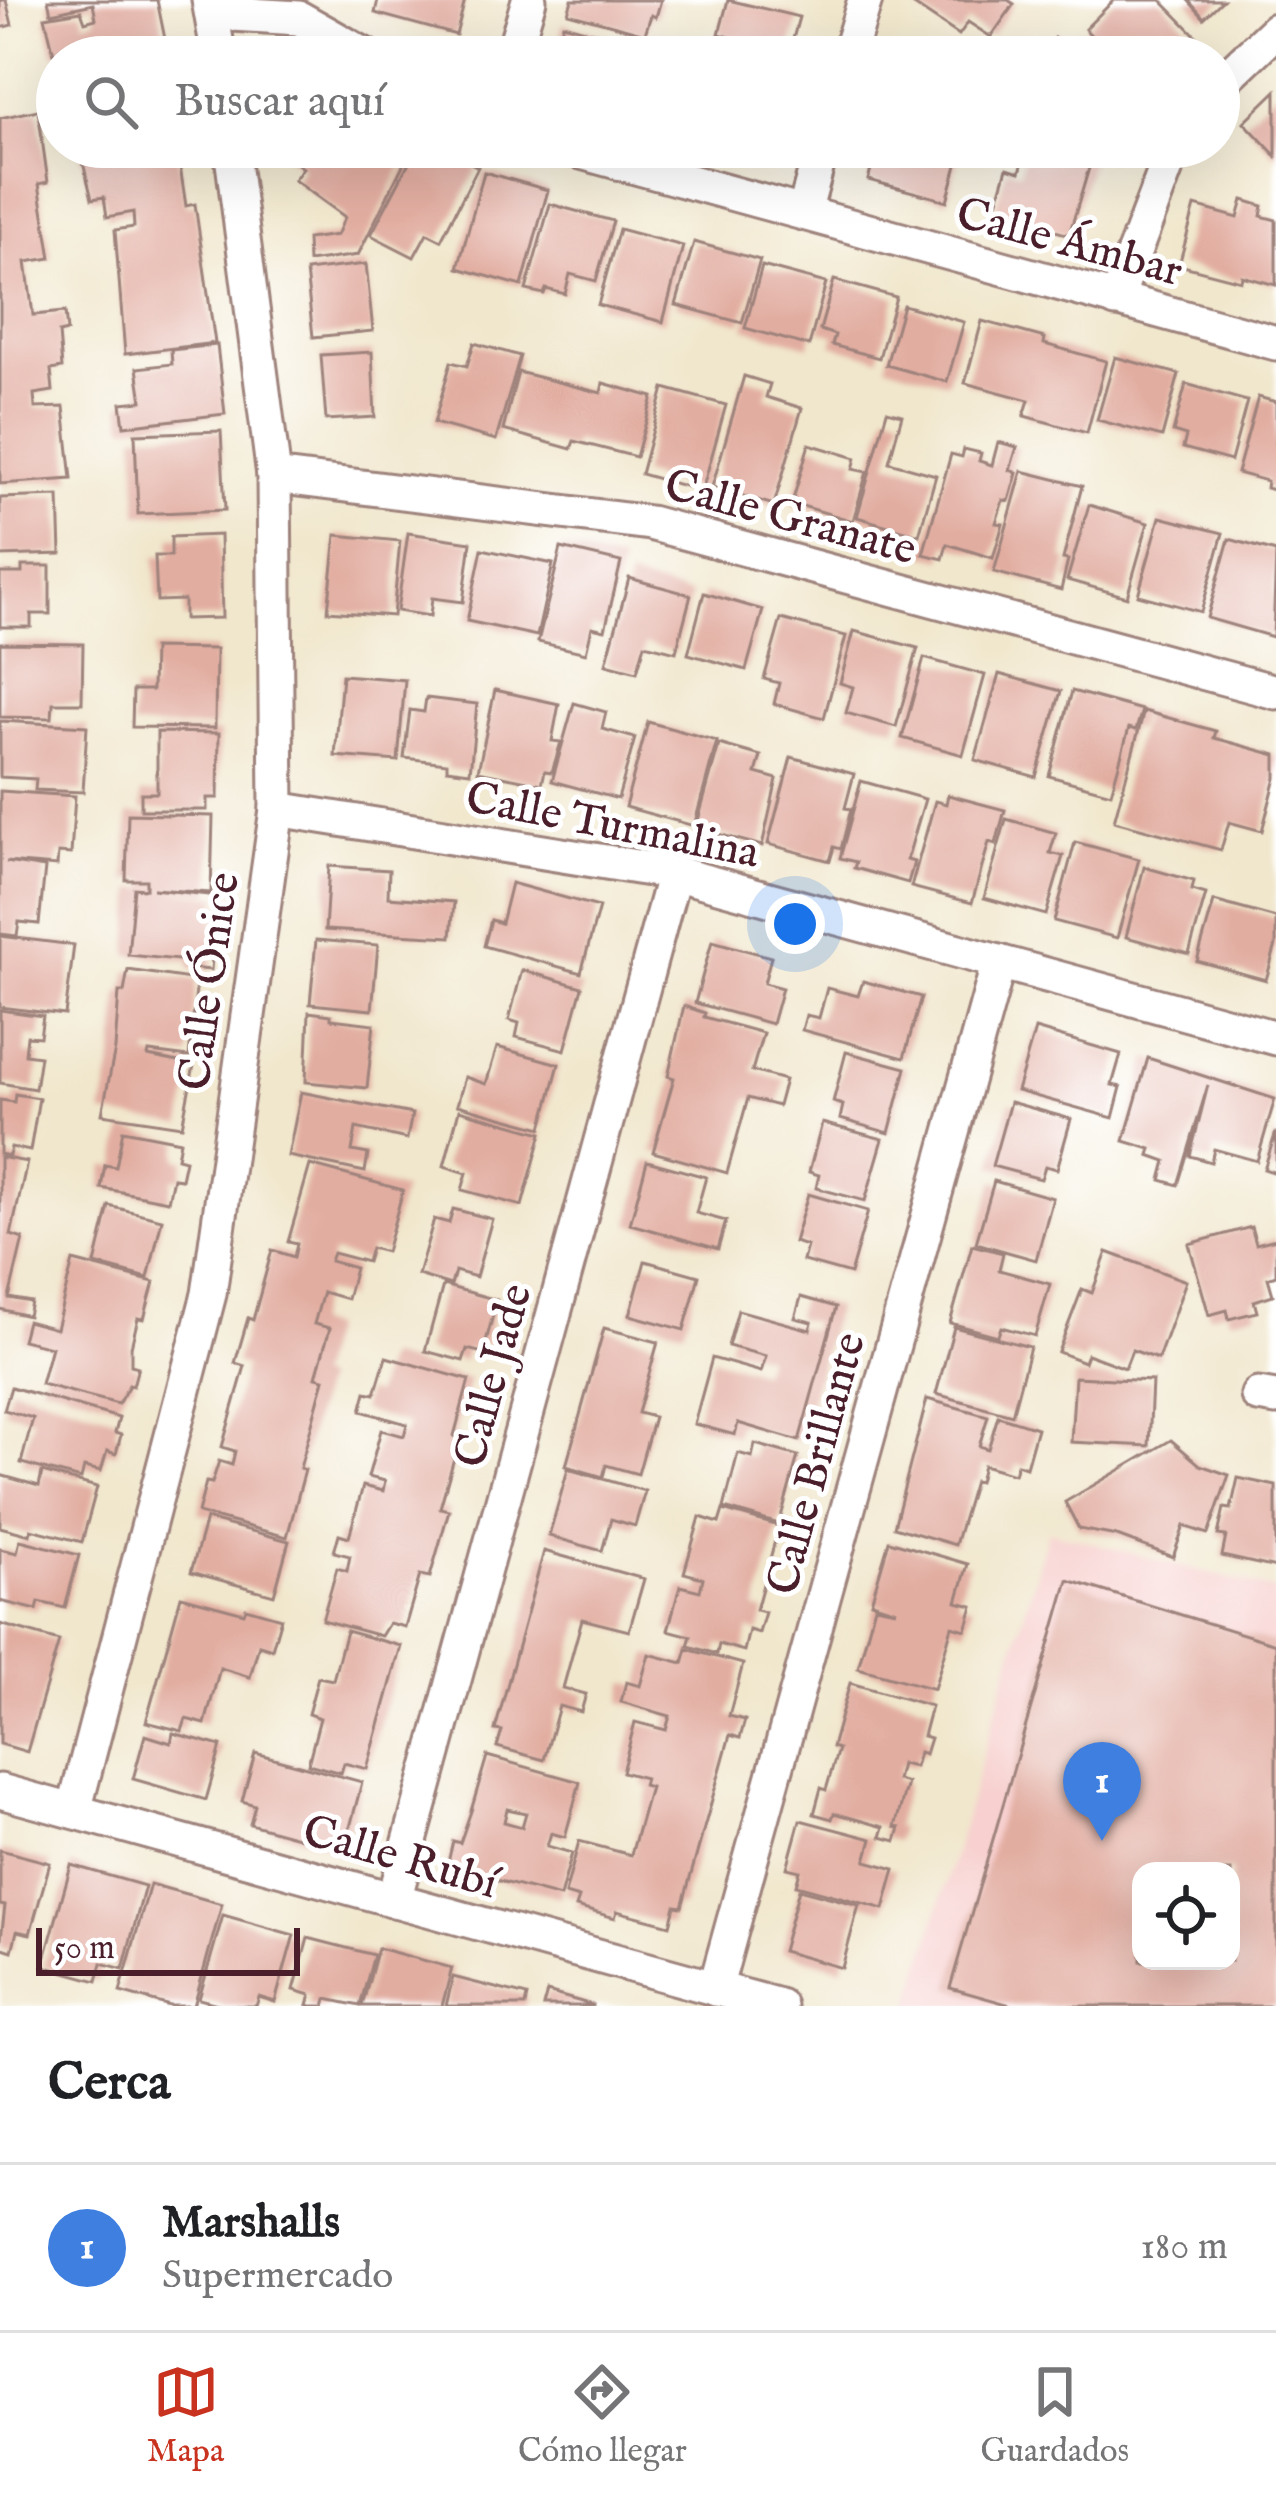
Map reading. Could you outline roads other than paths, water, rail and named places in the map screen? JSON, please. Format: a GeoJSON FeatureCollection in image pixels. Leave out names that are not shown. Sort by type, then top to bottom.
{"type":"FeatureCollection","features":[{"type":"Feature","properties":{"kind":"street"},"geometry":{"type":"LineString","coordinates":[[518,36],[529,0]]}},
{"type":"Feature","properties":{"kind":"street"},"geometry":{"type":"LineString","coordinates":[[854,36],[865,0]]}},
{"type":"Feature","properties":{"kind":"street"},"geometry":{"type":"LineString","coordinates":[[212,7],[299,18],[331,36]]}},
{"type":"Feature","properties":{"kind":"street"},"geometry":{"type":"LineString","coordinates":[[1240,64],[1276,30]]}},
{"type":"Feature","properties":{"kind":"street","name":"Calle Ónice"},"geometry":{"type":"LineString","coordinates":[[74,1811],[209,1294],[277,809],[274,476],[234,168]]}},
{"type":"Feature","properties":{"kind":"street","name":"Calle Ámbar"},"geometry":{"type":"LineString","coordinates":[[639,168],[1276,343]]}},
{"type":"Feature","properties":{"kind":"street"},"geometry":{"type":"LineString","coordinates":[[804,213],[817,168]]}},
{"type":"Feature","properties":{"kind":"street"},"geometry":{"type":"LineString","coordinates":[[1116,300],[1166,168]]}},
{"type":"Feature","properties":{"kind":"street","name":"Calle Granate"},"geometry":{"type":"LineString","coordinates":[[274,476],[650,523],[1276,692]]}},
{"type":"Feature","properties":{"kind":"street","name":"Calle Turmalina"},"geometry":{"type":"LineString","coordinates":[[277,809],[674,873],[1276,1038]]}},
{"type":"Feature","properties":{"kind":"street","name":"Calle Jade"},"geometry":{"type":"LineString","coordinates":[[394,1900],[674,873]]}},
{"type":"Feature","properties":{"kind":"street","name":"Calle Brillante"},"geometry":{"type":"LineString","coordinates":[[715,1989],[999,962]]}},
{"type":"Feature","properties":{"kind":"street","name":"Calle Rubí"},"geometry":{"type":"LineString","coordinates":[[0,1791],[778,2006]]}},
{"type":"Feature","properties":{"kind":"place","name":"Marshalls"},"geometry":{"type":"Point","coordinates":[1102,1841]}}]}
